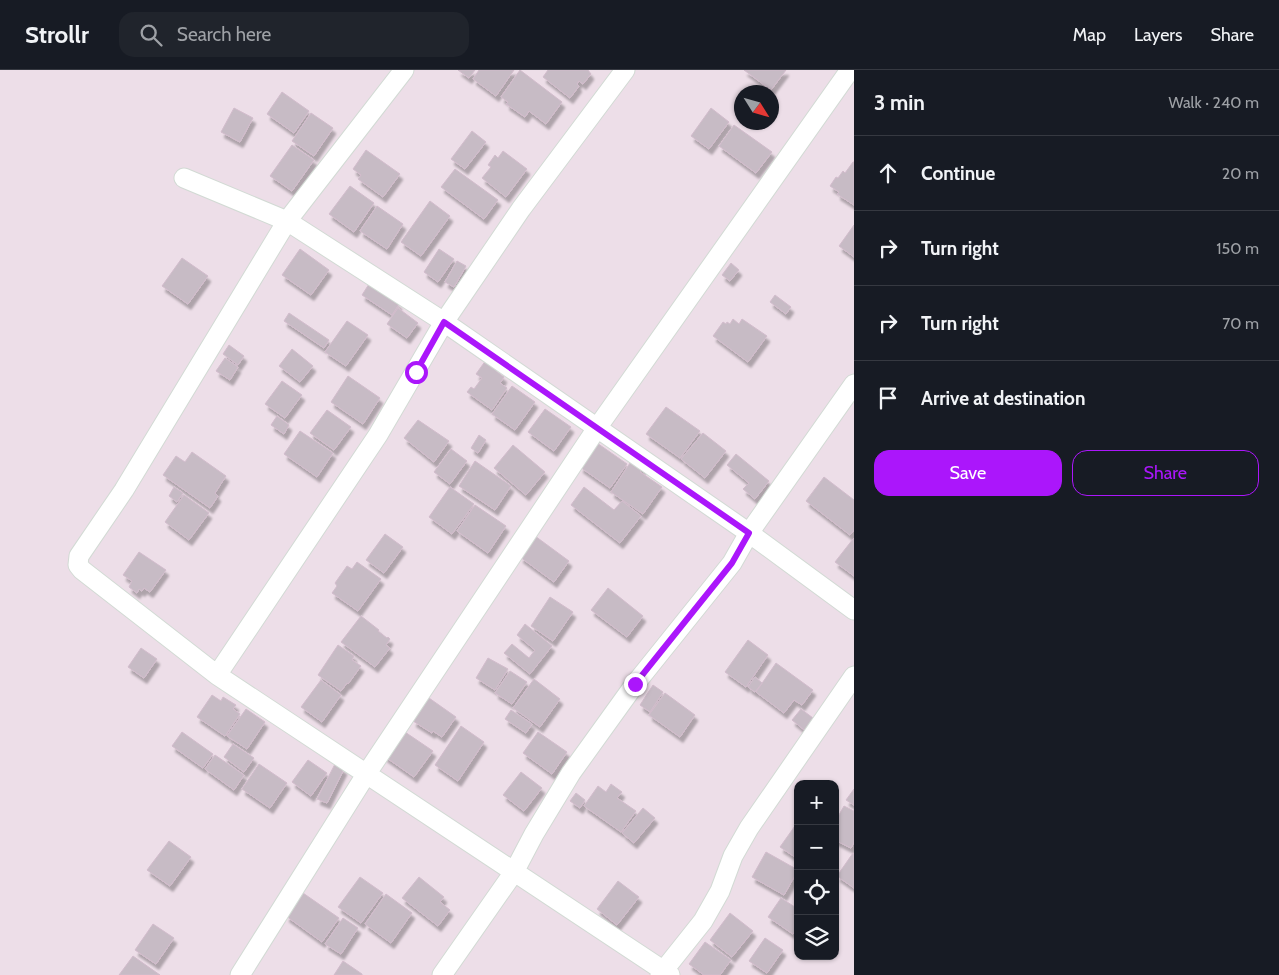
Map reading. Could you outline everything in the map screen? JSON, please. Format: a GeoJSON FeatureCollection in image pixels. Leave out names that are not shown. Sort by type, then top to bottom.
{"type":"FeatureCollection","features":[{"type":"Feature","properties":{"kind":"street"},"geometry":{"type":"LineString","coordinates":[[404,70],[287,221],[124,490],[79,556],[78,565],[217,675],[664,973],[702,921],[720,891],[733,856],[749,828],[854,676]]}},
{"type":"Feature","properties":{"kind":"street"},"geometry":{"type":"LineString","coordinates":[[217,675],[378,436],[444,322],[521,209],[625,70]]}},
{"type":"Feature","properties":{"kind":"street"},"geometry":{"type":"LineString","coordinates":[[240,975],[367,774],[597,428],[850,70]]}},
{"type":"Feature","properties":{"kind":"street"},"geometry":{"type":"LineString","coordinates":[[184,178],[287,221],[444,322],[749,533],[854,610]]}},
{"type":"Feature","properties":{"kind":"street"},"geometry":{"type":"LineString","coordinates":[[442,975],[514,872],[534,834],[571,773],[635,684],[732,563],[749,533],[854,384]]}},
{"type":"Feature","properties":{"kind":"building"},"geometry":{"type":"Polygon","coordinates":[[[458,70],[475,70],[469,78],[458,70]]]}},
{"type":"Feature","properties":{"kind":"building"},"geometry":{"type":"Polygon","coordinates":[[[479,70],[514,70],[496,96],[473,79],[479,70]]]}},
{"type":"Feature","properties":{"kind":"building"},"geometry":{"type":"Polygon","coordinates":[[[520,70],[562,102],[546,124],[529,111],[525,117],[506,104],[508,102],[501,97],[520,70]]]}},
{"type":"Feature","properties":{"kind":"building"},"geometry":{"type":"Polygon","coordinates":[[[548,70],[588,70],[591,74],[583,84],[579,81],[577,84],[579,86],[570,98],[543,77],[548,70]]]}},
{"type":"Feature","properties":{"kind":"building"},"geometry":{"type":"Polygon","coordinates":[[[744,70],[786,70],[775,85],[764,85],[744,70]]]}},
{"type":"Feature","properties":{"kind":"building"},"geometry":{"type":"Polygon","coordinates":[[[282,92],[309,111],[294,133],[267,114],[282,92]]]}},
{"type":"Feature","properties":{"kind":"building"},"geometry":{"type":"Polygon","coordinates":[[[234,108],[253,118],[240,142],[221,132],[234,108]]]}},
{"type":"Feature","properties":{"kind":"building"},"geometry":{"type":"Polygon","coordinates":[[[711,108],[729,122],[709,149],[691,136],[711,108]]]}},
{"type":"Feature","properties":{"kind":"building"},"geometry":{"type":"Polygon","coordinates":[[[311,113],[333,128],[314,156],[292,141],[311,113]]]}},
{"type":"Feature","properties":{"kind":"building"},"geometry":{"type":"Polygon","coordinates":[[[734,125],[734,130],[741,130],[772,152],[756,173],[719,146],[734,125]]]}},
{"type":"Feature","properties":{"kind":"building"},"geometry":{"type":"Polygon","coordinates":[[[472,131],[486,142],[465,169],[451,159],[472,131]]]}},
{"type":"Feature","properties":{"kind":"building"},"geometry":{"type":"Polygon","coordinates":[[[292,145],[314,160],[292,191],[270,176],[292,145]]]}},
{"type":"Feature","properties":{"kind":"building"},"geometry":{"type":"Polygon","coordinates":[[[366,150],[400,174],[383,197],[358,179],[361,175],[353,169],[366,150]]]}},
{"type":"Feature","properties":{"kind":"building"},"geometry":{"type":"Polygon","coordinates":[[[503,151],[527,169],[506,197],[482,178],[491,167],[488,165],[495,155],[498,158],[503,151]]]}},
{"type":"Feature","properties":{"kind":"building"},"geometry":{"type":"Polygon","coordinates":[[[853,162],[854,205],[837,194],[839,192],[830,186],[836,177],[838,178],[843,171],[845,173],[853,162]]]}},
{"type":"Feature","properties":{"kind":"building"},"geometry":{"type":"Polygon","coordinates":[[[455,169],[498,200],[484,219],[441,187],[455,169]]]}},
{"type":"Feature","properties":{"kind":"building"},"geometry":{"type":"Polygon","coordinates":[[[350,186],[374,203],[354,232],[329,214],[350,186]]]}},
{"type":"Feature","properties":{"kind":"building"},"geometry":{"type":"Polygon","coordinates":[[[430,201],[450,216],[421,256],[401,242],[430,201]]]}},
{"type":"Feature","properties":{"kind":"building"},"geometry":{"type":"Polygon","coordinates":[[[377,206],[403,224],[387,249],[360,231],[377,206]]]}},
{"type":"Feature","properties":{"kind":"building"},"geometry":{"type":"Polygon","coordinates":[[[854,225],[854,257],[839,246],[854,225]]]}},
{"type":"Feature","properties":{"kind":"building"},"geometry":{"type":"Polygon","coordinates":[[[300,249],[329,270],[311,295],[282,275],[300,249]]]}},
{"type":"Feature","properties":{"kind":"building"},"geometry":{"type":"Polygon","coordinates":[[[439,249],[454,259],[438,282],[424,272],[439,249]]]}},
{"type":"Feature","properties":{"kind":"building"},"geometry":{"type":"Polygon","coordinates":[[[182,258],[208,276],[188,304],[162,286],[182,258]]]}},
{"type":"Feature","properties":{"kind":"building"},"geometry":{"type":"Polygon","coordinates":[[[457,261],[466,266],[454,287],[445,282],[457,261]]]}},
{"type":"Feature","properties":{"kind":"building"},"geometry":{"type":"Polygon","coordinates":[[[731,263],[739,270],[730,281],[722,275],[731,263]]]}},
{"type":"Feature","properties":{"kind":"building"},"geometry":{"type":"Polygon","coordinates":[[[369,284],[399,304],[392,315],[362,295],[369,284]]]}},
{"type":"Feature","properties":{"kind":"building"},"geometry":{"type":"Polygon","coordinates":[[[775,295],[791,307],[786,314],[770,302],[775,295]]]}},
{"type":"Feature","properties":{"kind":"building"},"geometry":{"type":"Polygon","coordinates":[[[398,308],[418,323],[407,338],[387,324],[398,308]]]}},
{"type":"Feature","properties":{"kind":"building"},"geometry":{"type":"Polygon","coordinates":[[[289,313],[329,340],[324,348],[284,321],[289,313]]]}},
{"type":"Feature","properties":{"kind":"building"},"geometry":{"type":"Polygon","coordinates":[[[733,319],[739,324],[742,319],[767,336],[748,362],[713,336],[723,322],[730,324],[733,319]]]}},
{"type":"Feature","properties":{"kind":"building"},"geometry":{"type":"Polygon","coordinates":[[[347,321],[368,335],[346,366],[325,352],[347,321]]]}},
{"type":"Feature","properties":{"kind":"building"},"geometry":{"type":"Polygon","coordinates":[[[229,345],[244,356],[238,365],[223,354],[229,345]]]}},
{"type":"Feature","properties":{"kind":"building"},"geometry":{"type":"Polygon","coordinates":[[[292,349],[313,366],[300,382],[279,366],[292,349]]]}},
{"type":"Feature","properties":{"kind":"building"},"geometry":{"type":"Polygon","coordinates":[[[225,358],[238,367],[230,380],[216,371],[225,358]]]}},
{"type":"Feature","properties":{"kind":"building"},"geometry":{"type":"Polygon","coordinates":[[[486,360],[504,377],[500,383],[507,388],[492,410],[467,392],[471,387],[474,389],[482,378],[476,374],[486,360]]]}},
{"type":"Feature","properties":{"kind":"building"},"geometry":{"type":"Polygon","coordinates":[[[348,376],[380,398],[363,424],[331,402],[348,376]]]}},
{"type":"Feature","properties":{"kind":"building"},"geometry":{"type":"Polygon","coordinates":[[[282,381],[302,395],[285,418],[265,404],[282,381]]]}},
{"type":"Feature","properties":{"kind":"building"},"geometry":{"type":"Polygon","coordinates":[[[512,386],[535,402],[515,430],[492,414],[512,386]]]}},
{"type":"Feature","properties":{"kind":"building"},"geometry":{"type":"Polygon","coordinates":[[[666,407],[700,431],[680,458],[646,434],[666,407]]]}},
{"type":"Feature","properties":{"kind":"building"},"geometry":{"type":"Polygon","coordinates":[[[545,409],[571,427],[554,451],[528,432],[545,409]]]}},
{"type":"Feature","properties":{"kind":"building"},"geometry":{"type":"Polygon","coordinates":[[[327,410],[351,427],[334,450],[310,433],[327,410]]]}},
{"type":"Feature","properties":{"kind":"building"},"geometry":{"type":"Polygon","coordinates":[[[277,416],[289,425],[284,434],[271,425],[277,416]]]}},
{"type":"Feature","properties":{"kind":"building"},"geometry":{"type":"Polygon","coordinates":[[[418,420],[449,441],[434,462],[404,438],[418,420]]]}},
{"type":"Feature","properties":{"kind":"building"},"geometry":{"type":"Polygon","coordinates":[[[300,431],[333,453],[317,477],[284,454],[300,431]]]}},
{"type":"Feature","properties":{"kind":"building"},"geometry":{"type":"Polygon","coordinates":[[[703,433],[726,451],[705,478],[681,459],[703,433]]]}},
{"type":"Feature","properties":{"kind":"building"},"geometry":{"type":"Polygon","coordinates":[[[479,435],[486,440],[478,453],[471,448],[479,435]]]}},
{"type":"Feature","properties":{"kind":"building"},"geometry":{"type":"Polygon","coordinates":[[[597,443],[627,464],[610,488],[580,467],[597,443]]]}},
{"type":"Feature","properties":{"kind":"building"},"geometry":{"type":"Polygon","coordinates":[[[513,445],[545,472],[526,495],[494,468],[513,445]]]}},
{"type":"Feature","properties":{"kind":"building"},"geometry":{"type":"Polygon","coordinates":[[[451,449],[467,461],[450,484],[434,472],[451,449]]]}},
{"type":"Feature","properties":{"kind":"building"},"geometry":{"type":"Polygon","coordinates":[[[192,452],[226,476],[215,493],[218,496],[210,508],[163,475],[176,456],[185,462],[192,452]]]}},
{"type":"Feature","properties":{"kind":"building"},"geometry":{"type":"Polygon","coordinates":[[[736,454],[769,481],[755,499],[743,489],[749,483],[727,465],[736,454]]]}},
{"type":"Feature","properties":{"kind":"building"},"geometry":{"type":"Polygon","coordinates":[[[632,460],[643,468],[640,472],[662,487],[643,514],[611,492],[632,460]]]}},
{"type":"Feature","properties":{"kind":"building"},"geometry":{"type":"Polygon","coordinates":[[[475,461],[511,486],[495,510],[459,486],[475,461]]]}},
{"type":"Feature","properties":{"kind":"building"},"geometry":{"type":"Polygon","coordinates":[[[824,477],[854,500],[854,530],[850,535],[806,501],[824,477]]]}},
{"type":"Feature","properties":{"kind":"building"},"geometry":{"type":"Polygon","coordinates":[[[174,487],[183,493],[177,502],[169,496],[174,487]]]}},
{"type":"Feature","properties":{"kind":"building"},"geometry":{"type":"Polygon","coordinates":[[[450,487],[474,504],[452,534],[429,517],[450,487]]]}},
{"type":"Feature","properties":{"kind":"building"},"geometry":{"type":"Polygon","coordinates":[[[584,487],[614,510],[622,501],[641,516],[620,543],[571,505],[584,487]]]}},
{"type":"Feature","properties":{"kind":"building"},"geometry":{"type":"Polygon","coordinates":[[[184,495],[209,513],[189,540],[165,522],[184,495]]]}},
{"type":"Feature","properties":{"kind":"building"},"geometry":{"type":"Polygon","coordinates":[[[475,505],[506,526],[488,553],[457,531],[475,505]]]}},
{"type":"Feature","properties":{"kind":"building"},"geometry":{"type":"Polygon","coordinates":[[[385,534],[403,547],[384,573],[366,560],[385,534]]]}},
{"type":"Feature","properties":{"kind":"building"},"geometry":{"type":"Polygon","coordinates":[[[535,536],[569,561],[554,582],[520,557],[535,536]]]}},
{"type":"Feature","properties":{"kind":"building"},"geometry":{"type":"Polygon","coordinates":[[[854,539],[854,576],[835,562],[854,539]]]}},
{"type":"Feature","properties":{"kind":"building"},"geometry":{"type":"Polygon","coordinates":[[[139,552],[166,570],[150,592],[144,588],[142,591],[139,589],[137,593],[129,587],[132,581],[123,575],[139,552]]]}},
{"type":"Feature","properties":{"kind":"building"},"geometry":{"type":"Polygon","coordinates":[[[357,562],[381,579],[358,611],[332,593],[337,586],[335,583],[347,566],[352,569],[357,562]]]}},
{"type":"Feature","properties":{"kind":"building"},"geometry":{"type":"Polygon","coordinates":[[[608,588],[643,616],[627,637],[591,610],[608,588]]]}},
{"type":"Feature","properties":{"kind":"building"},"geometry":{"type":"Polygon","coordinates":[[[550,597],[573,612],[553,641],[531,626],[550,597]]]}},
{"type":"Feature","properties":{"kind":"building"},"geometry":{"type":"Polygon","coordinates":[[[361,616],[390,639],[386,645],[390,648],[375,667],[341,642],[361,616]]]}},
{"type":"Feature","properties":{"kind":"building"},"geometry":{"type":"Polygon","coordinates":[[[525,624],[552,646],[530,674],[504,653],[512,644],[529,658],[535,650],[517,635],[525,624]]]}},
{"type":"Feature","properties":{"kind":"building"},"geometry":{"type":"Polygon","coordinates":[[[748,640],[768,655],[746,687],[725,672],[748,640]]]}},
{"type":"Feature","properties":{"kind":"building"},"geometry":{"type":"Polygon","coordinates":[[[338,645],[354,656],[352,660],[361,666],[341,691],[318,675],[338,645]]]}},
{"type":"Feature","properties":{"kind":"building"},"geometry":{"type":"Polygon","coordinates":[[[141,648],[157,659],[144,678],[128,667],[141,648]]]}},
{"type":"Feature","properties":{"kind":"building"},"geometry":{"type":"Polygon","coordinates":[[[488,658],[508,669],[495,690],[476,678],[488,658]]]}},
{"type":"Feature","properties":{"kind":"building"},"geometry":{"type":"Polygon","coordinates":[[[776,663],[813,690],[802,705],[794,700],[784,713],[756,692],[776,663]]]}},
{"type":"Feature","properties":{"kind":"building"},"geometry":{"type":"Polygon","coordinates":[[[510,671],[527,682],[512,704],[495,693],[510,671]]]}},
{"type":"Feature","properties":{"kind":"building"},"geometry":{"type":"Polygon","coordinates":[[[755,677],[762,683],[755,692],[748,687],[755,677]]]}},
{"type":"Feature","properties":{"kind":"building"},"geometry":{"type":"Polygon","coordinates":[[[534,679],[560,699],[540,727],[513,708],[534,679]]]}},
{"type":"Feature","properties":{"kind":"building"},"geometry":{"type":"Polygon","coordinates":[[[321,680],[341,695],[322,722],[301,707],[321,680]]]}},
{"type":"Feature","properties":{"kind":"building"},"geometry":{"type":"Polygon","coordinates":[[[653,685],[663,692],[650,712],[640,705],[653,685]]]}},
{"type":"Feature","properties":{"kind":"building"},"geometry":{"type":"Polygon","coordinates":[[[665,693],[695,715],[680,737],[649,715],[665,693]]]}},
{"type":"Feature","properties":{"kind":"building"},"geometry":{"type":"Polygon","coordinates":[[[212,695],[221,701],[223,697],[236,705],[233,709],[240,714],[225,736],[197,717],[212,695]]]}},
{"type":"Feature","properties":{"kind":"building"},"geometry":{"type":"Polygon","coordinates":[[[429,698],[456,717],[442,737],[413,721],[429,698]]]}},
{"type":"Feature","properties":{"kind":"building"},"geometry":{"type":"Polygon","coordinates":[[[246,709],[265,722],[247,749],[227,736],[246,709]]]}},
{"type":"Feature","properties":{"kind":"building"},"geometry":{"type":"Polygon","coordinates":[[[801,709],[817,721],[808,733],[792,720],[801,709]]]}},
{"type":"Feature","properties":{"kind":"building"},"geometry":{"type":"Polygon","coordinates":[[[511,710],[532,724],[526,733],[505,719],[511,710]]]}},
{"type":"Feature","properties":{"kind":"building"},"geometry":{"type":"Polygon","coordinates":[[[461,726],[484,742],[458,781],[435,765],[461,726]]]}},
{"type":"Feature","properties":{"kind":"building"},"geometry":{"type":"Polygon","coordinates":[[[402,730],[433,751],[414,777],[384,756],[402,730]]]}},
{"type":"Feature","properties":{"kind":"building"},"geometry":{"type":"Polygon","coordinates":[[[182,732],[213,754],[203,768],[172,746],[182,732]]]}},
{"type":"Feature","properties":{"kind":"building"},"geometry":{"type":"Polygon","coordinates":[[[538,732],[567,752],[552,774],[523,753],[538,732]]]}},
{"type":"Feature","properties":{"kind":"building"},"geometry":{"type":"Polygon","coordinates":[[[233,744],[254,758],[244,772],[224,757],[233,744]]]}},
{"type":"Feature","properties":{"kind":"building"},"geometry":{"type":"Polygon","coordinates":[[[215,755],[244,775],[234,790],[205,769],[215,755]]]}},
{"type":"Feature","properties":{"kind":"building"},"geometry":{"type":"Polygon","coordinates":[[[308,760],[327,773],[311,796],[292,782],[308,760]]]}},
{"type":"Feature","properties":{"kind":"building"},"geometry":{"type":"Polygon","coordinates":[[[259,764],[287,783],[270,808],[242,789],[259,764]]]}},
{"type":"Feature","properties":{"kind":"building"},"geometry":{"type":"Polygon","coordinates":[[[335,764],[344,769],[327,803],[317,799],[335,764]]]}},
{"type":"Feature","properties":{"kind":"building"},"geometry":{"type":"Polygon","coordinates":[[[521,772],[542,788],[524,811],[503,795],[521,772]]]}},
{"type":"Feature","properties":{"kind":"building"},"geometry":{"type":"Polygon","coordinates":[[[611,784],[622,792],[617,798],[636,811],[621,832],[584,806],[598,786],[606,792],[611,784]]]}},
{"type":"Feature","properties":{"kind":"building"},"geometry":{"type":"Polygon","coordinates":[[[854,789],[854,805],[846,800],[854,789]]]}},
{"type":"Feature","properties":{"kind":"building"},"geometry":{"type":"Polygon","coordinates":[[[576,793],[585,800],[580,808],[570,801],[576,793]]]}},
{"type":"Feature","properties":{"kind":"building"},"geometry":{"type":"Polygon","coordinates":[[[844,806],[854,811],[854,842],[851,848],[839,842],[839,815],[844,806]]]}},
{"type":"Feature","properties":{"kind":"building"},"geometry":{"type":"Polygon","coordinates":[[[643,808],[655,818],[634,843],[622,833],[643,808]]]}},
{"type":"Feature","properties":{"kind":"building"},"geometry":{"type":"Polygon","coordinates":[[[794,827],[794,856],[780,847],[794,827]]]}},
{"type":"Feature","properties":{"kind":"building"},"geometry":{"type":"Polygon","coordinates":[[[169,841],[191,857],[170,886],[147,870],[169,841]]]}},
{"type":"Feature","properties":{"kind":"building"},"geometry":{"type":"Polygon","coordinates":[[[766,852],[794,868],[794,877],[784,895],[752,877],[766,852]]]}},
{"type":"Feature","properties":{"kind":"building"},"geometry":{"type":"Polygon","coordinates":[[[853,853],[854,888],[839,877],[839,873],[853,853]]]}},
{"type":"Feature","properties":{"kind":"building"},"geometry":{"type":"Polygon","coordinates":[[[360,877],[383,893],[361,923],[338,907],[360,877]]]}},
{"type":"Feature","properties":{"kind":"building"},"geometry":{"type":"Polygon","coordinates":[[[419,877],[444,897],[440,902],[450,910],[438,926],[402,898],[419,877]]]}},
{"type":"Feature","properties":{"kind":"building"},"geometry":{"type":"Polygon","coordinates":[[[618,881],[639,897],[617,925],[597,909],[618,881]]]}},
{"type":"Feature","properties":{"kind":"building"},"geometry":{"type":"Polygon","coordinates":[[[303,893],[339,918],[322,942],[286,916],[303,893]]]}},
{"type":"Feature","properties":{"kind":"building"},"geometry":{"type":"Polygon","coordinates":[[[386,894],[412,913],[391,943],[365,924],[386,894]]]}},
{"type":"Feature","properties":{"kind":"building"},"geometry":{"type":"Polygon","coordinates":[[[781,898],[794,906],[794,933],[793,934],[768,917],[781,898]]]}},
{"type":"Feature","properties":{"kind":"building"},"geometry":{"type":"Polygon","coordinates":[[[730,913],[753,931],[732,957],[710,940],[730,913]]]}},
{"type":"Feature","properties":{"kind":"building"},"geometry":{"type":"Polygon","coordinates":[[[343,918],[358,928],[341,954],[325,944],[343,918]]]}},
{"type":"Feature","properties":{"kind":"building"},"geometry":{"type":"Polygon","coordinates":[[[153,924],[174,938],[156,964],[135,950],[153,924]]]}},
{"type":"Feature","properties":{"kind":"building"},"geometry":{"type":"Polygon","coordinates":[[[765,938],[783,950],[767,973],[749,961],[765,938]]]}},
{"type":"Feature","properties":{"kind":"building"},"geometry":{"type":"Polygon","coordinates":[[[705,942],[731,960],[720,975],[704,975],[689,964],[705,942]]]}},
{"type":"Feature","properties":{"kind":"building"},"geometry":{"type":"Polygon","coordinates":[[[133,956],[160,975],[119,975],[133,956]]]}},
{"type":"Feature","properties":{"kind":"building"},"geometry":{"type":"Polygon","coordinates":[[[343,961],[362,974],[362,975],[334,975],[343,961]]]}},
{"type":"Feature","properties":{"kind":"route"},"geometry":{"type":"LineString","coordinates":[[416,372],[444,322],[749,533],[732,563],[635,684]]}}]}
